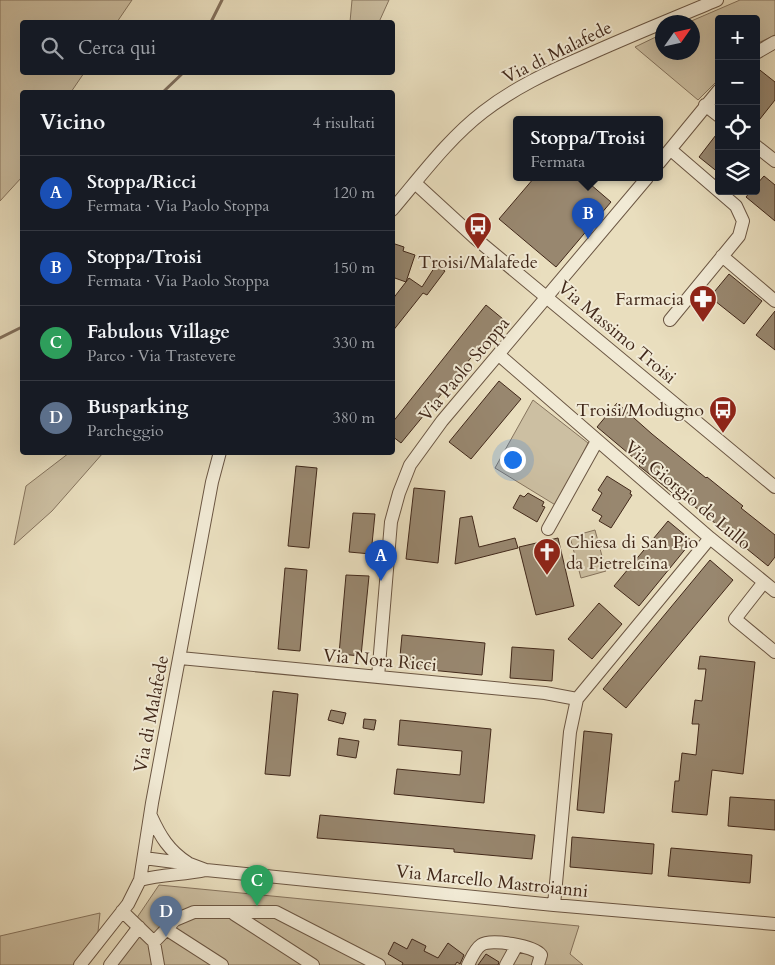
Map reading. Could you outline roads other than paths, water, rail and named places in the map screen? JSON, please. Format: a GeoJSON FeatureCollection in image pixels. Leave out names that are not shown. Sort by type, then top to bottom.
{"type":"FeatureCollection","features":[{"type":"Feature","properties":{"kind":"street","name":"Via di Malafede"},"geometry":{"type":"LineString","coordinates":[[395,206],[464,128],[510,92],[597,50],[717,0]]}},
{"type":"Feature","properties":{"kind":"street"},"geometry":{"type":"LineString","coordinates":[[760,51],[775,42]]}},
{"type":"Feature","properties":{"kind":"street"},"geometry":{"type":"LineString","coordinates":[[663,159],[715,94]]}},
{"type":"Feature","properties":{"kind":"street"},"geometry":{"type":"LineString","coordinates":[[705,105],[715,113]]}},
{"type":"Feature","properties":{"kind":"street"},"geometry":{"type":"LineString","coordinates":[[760,149],[775,161]]}},
{"type":"Feature","properties":{"kind":"street"},"geometry":{"type":"LineString","coordinates":[[670,320],[739,236],[743,221],[736,206],[671,150]]}},
{"type":"Feature","properties":{"kind":"street","name":"Via Paolo Stoppa"},"geometry":{"type":"LineString","coordinates":[[378,677],[392,522],[399,493],[410,465],[442,421],[644,181]]}},
{"type":"Feature","properties":{"kind":"street","name":"Via Massimo Troisi"},"geometry":{"type":"LineString","coordinates":[[415,183],[475,238],[775,487]]}},
{"type":"Feature","properties":{"kind":"street"},"geometry":{"type":"LineString","coordinates":[[722,256],[775,301]]}},
{"type":"Feature","properties":{"kind":"street","name":"Via Giorgio de Lullo"},"geometry":{"type":"LineString","coordinates":[[499,355],[710,538],[775,591]]}},
{"type":"Feature","properties":{"kind":"street"},"geometry":{"type":"LineString","coordinates":[[548,529],[597,440]]}},
{"type":"Feature","properties":{"kind":"street","name":"Via di Malafede"},"geometry":{"type":"LineString","coordinates":[[80,965],[122,911],[140,880],[212,482],[219,455]]}},
{"type":"Feature","properties":{"kind":"street"},"geometry":{"type":"LineString","coordinates":[[554,905],[570,732],[577,699],[710,538]]}},
{"type":"Feature","properties":{"kind":"street"},"geometry":{"type":"LineString","coordinates":[[764,582],[735,619],[775,652]]}},
{"type":"Feature","properties":{"kind":"street","name":"Via Nora Ricci"},"geometry":{"type":"LineString","coordinates":[[180,658],[561,695],[577,699]]}},
{"type":"Feature","properties":{"kind":"street"},"geometry":{"type":"LineString","coordinates":[[151,816],[166,844],[175,854],[190,864]]}},
{"type":"Feature","properties":{"kind":"street"},"geometry":{"type":"LineString","coordinates":[[144,858],[190,864],[206,870]]}},
{"type":"Feature","properties":{"kind":"street"},"geometry":{"type":"LineString","coordinates":[[140,880],[161,875],[187,874],[206,870]]}},
{"type":"Feature","properties":{"kind":"street","name":"Via Marcello Mastroianni"},"geometry":{"type":"LineString","coordinates":[[206,870],[554,905],[775,924]]}},
{"type":"Feature","properties":{"kind":"street"},"geometry":{"type":"LineString","coordinates":[[122,911],[154,942],[158,965]]}},
{"type":"Feature","properties":{"kind":"street"},"geometry":{"type":"LineString","coordinates":[[154,942],[175,920],[194,912],[234,914],[276,912],[377,965]]}},
{"type":"Feature","properties":{"kind":"street"},"geometry":{"type":"LineString","coordinates":[[234,914],[313,965]]}},
{"type":"Feature","properties":{"kind":"street"},"geometry":{"type":"LineString","coordinates":[[110,965],[139,927]]}},
{"type":"Feature","properties":{"kind":"street"},"geometry":{"type":"LineString","coordinates":[[166,929],[222,965]]}},
{"type":"Feature","properties":{"kind":"street"},"geometry":{"type":"LineString","coordinates":[[468,965],[481,945],[490,941],[517,945],[538,951],[541,955],[538,965]]}},
{"type":"Feature","properties":{"kind":"street"},"geometry":{"type":"LineString","coordinates":[[506,965],[517,945]]}},
{"type":"Feature","properties":{"kind":"waterway"},"geometry":{"type":"LineString","coordinates":[[212,20],[222,0]]}},
{"type":"Feature","properties":{"kind":"waterway"},"geometry":{"type":"LineString","coordinates":[[165,90],[181,75]]}},
{"type":"Feature","properties":{"kind":"waterway"},"geometry":{"type":"LineString","coordinates":[[0,338],[20,328]]}},
{"type":"Feature","properties":{"kind":"place","name":"Stoppa/Troisi"},"geometry":{"type":"Point","coordinates":[588,239]}},
{"type":"Feature","properties":{"kind":"place","name":"Troisi/Malafede"},"geometry":{"type":"Point","coordinates":[478,250]}},
{"type":"Feature","properties":{"kind":"place","name":"Farmacia"},"geometry":{"type":"Point","coordinates":[703,323]}},
{"type":"Feature","properties":{"kind":"place","name":"Troisi/Modugno"},"geometry":{"type":"Point","coordinates":[723,434]}},
{"type":"Feature","properties":{"kind":"place","name":"Chiesa di San Pio da Pietrelcina"},"geometry":{"type":"Point","coordinates":[547,576]}},
{"type":"Feature","properties":{"kind":"place","name":"Stoppa/Ricci"},"geometry":{"type":"Point","coordinates":[381,581]}},
{"type":"Feature","properties":{"kind":"place","name":"Fabulous Village"},"geometry":{"type":"Point","coordinates":[257,906]}},
{"type":"Feature","properties":{"kind":"place","name":"Busparking"},"geometry":{"type":"Point","coordinates":[166,937]}}]}
